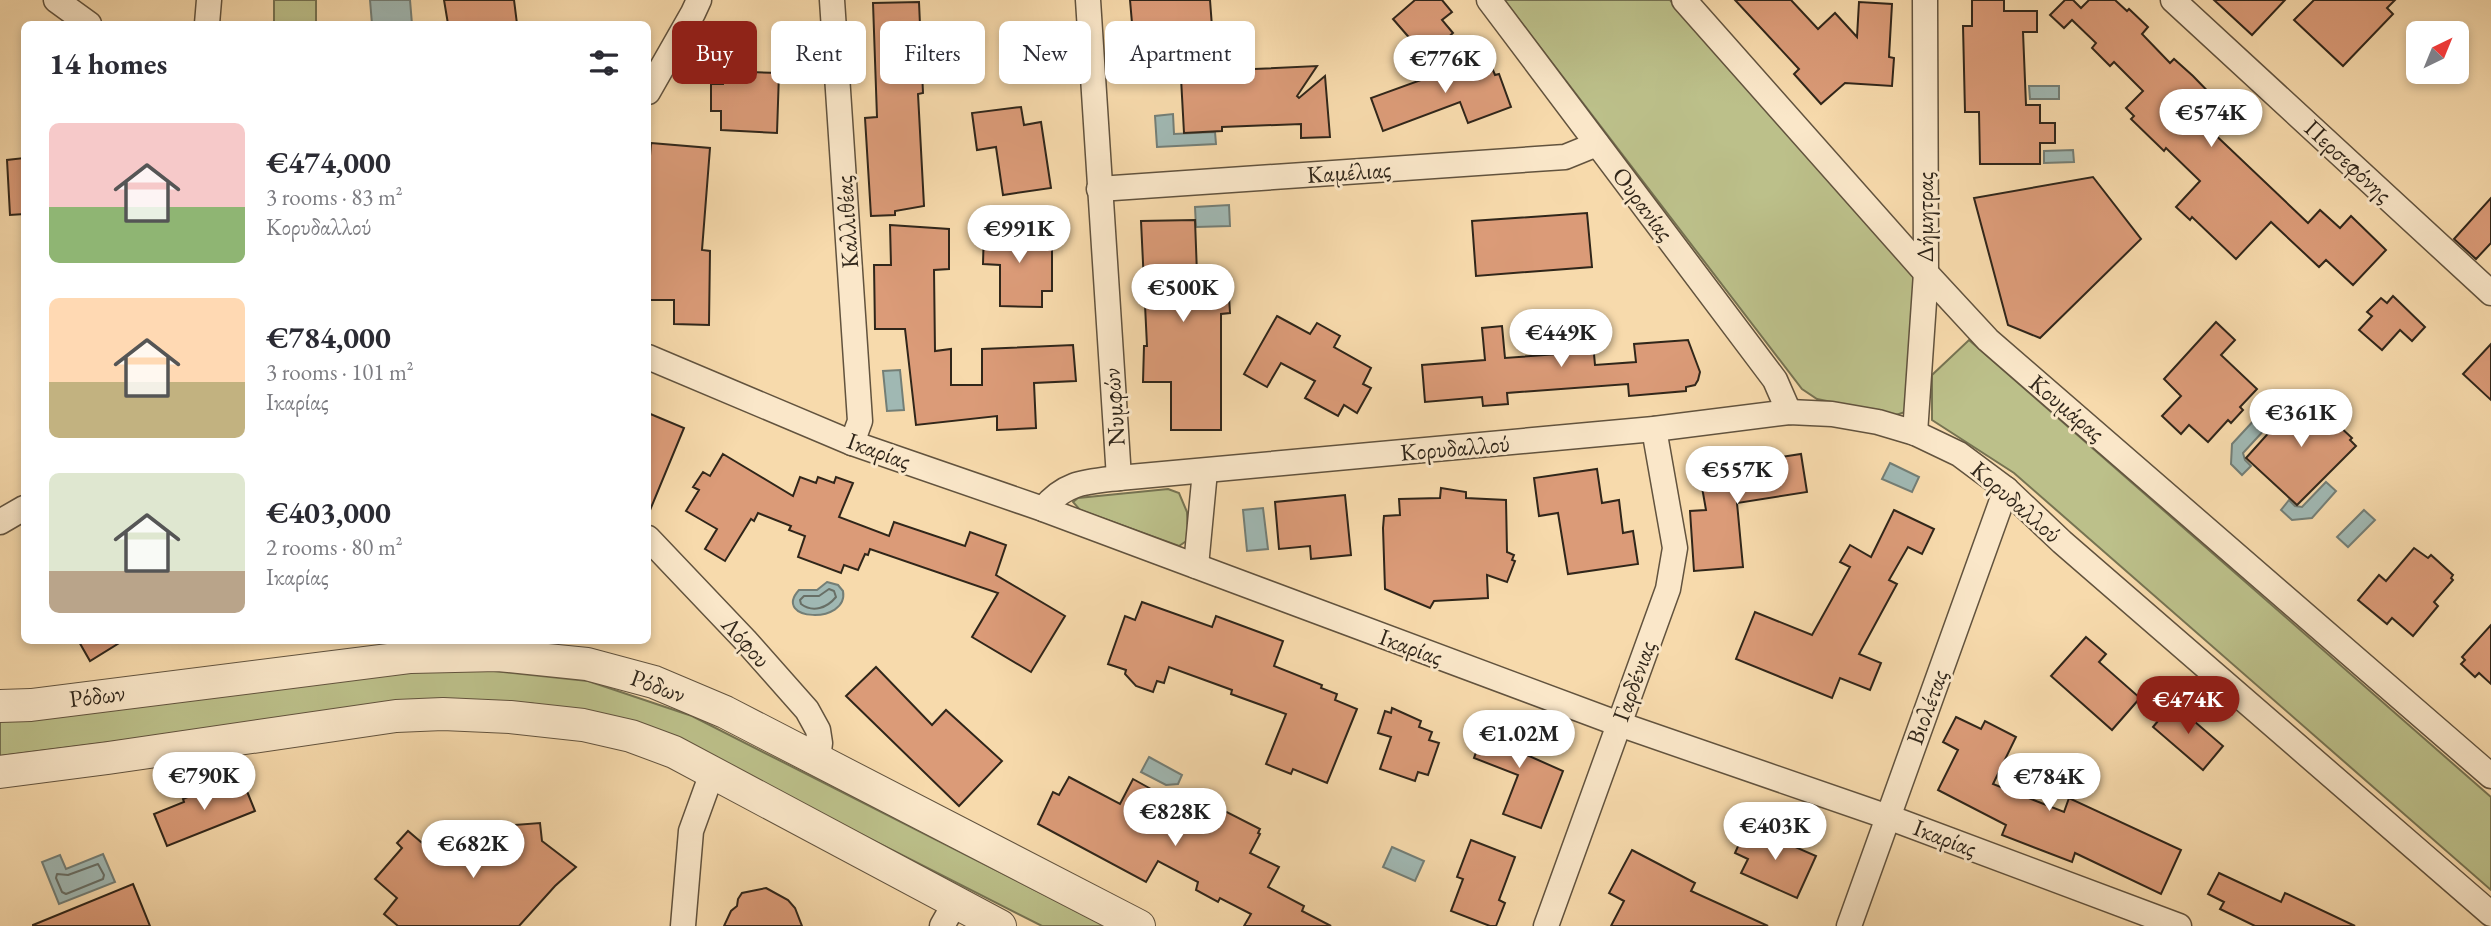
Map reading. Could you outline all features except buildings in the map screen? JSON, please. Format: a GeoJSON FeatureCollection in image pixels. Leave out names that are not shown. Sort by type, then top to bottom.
{"type":"FeatureCollection","features":[{"type":"Feature","properties":{"kind":"street"},"geometry":{"type":"LineString","coordinates":[[56,0],[85,21]]}},
{"type":"Feature","properties":{"kind":"street"},"geometry":{"type":"LineString","coordinates":[[207,21],[209,0]]}},
{"type":"Feature","properties":{"kind":"street"},"geometry":{"type":"LineString","coordinates":[[651,87],[699,0]]}},
{"type":"Feature","properties":{"kind":"street","name":"Καλλιθέας"},"geometry":{"type":"LineString","coordinates":[[832,0],[860,421],[852,443]]}},
{"type":"Feature","properties":{"kind":"street","name":"Νυμφών"},"geometry":{"type":"LineString","coordinates":[[1088,0],[1119,478]]}},
{"type":"Feature","properties":{"kind":"street","name":"Ουρανίας"},"geometry":{"type":"LineString","coordinates":[[1489,0],[1775,380],[1789,412]]}},
{"type":"Feature","properties":{"kind":"street","name":"Κουμάρας"},"geometry":{"type":"LineString","coordinates":[[1684,0],[1926,273],[1989,340],[2491,776]]}},
{"type":"Feature","properties":{"kind":"street","name":"Δήμητρας"},"geometry":{"type":"LineString","coordinates":[[1916,433],[1926,273],[1925,0]]}},
{"type":"Feature","properties":{"kind":"street","name":"Περσεφόνης"},"geometry":{"type":"LineString","coordinates":[[2173,0],[2491,293]]}},
{"type":"Feature","properties":{"kind":"street","name":"Καμέλιας"},"geometry":{"type":"LineString","coordinates":[[1099,189],[1565,157],[1597,144]]}},
{"type":"Feature","properties":{"kind":"street","name":"Ικαρίας"},"geometry":{"type":"LineString","coordinates":[[651,358],[852,443],[1043,509],[1619,724],[1888,817],[2179,926]]}},
{"type":"Feature","properties":{"kind":"street","name":"Κορυδαλλού"},"geometry":{"type":"LineString","coordinates":[[1043,509],[1055,494],[1077,484],[1119,478],[1654,429],[1789,412],[1832,414],[1878,422],[1916,433],[1959,454],[2006,489],[2062,542],[2491,914]]}},
{"type":"Feature","properties":{"kind":"street","name":"Γαρδένιας"},"geometry":{"type":"LineString","coordinates":[[1546,926],[1668,589],[1675,548],[1654,429]]}},
{"type":"Feature","properties":{"kind":"street"},"geometry":{"type":"LineString","coordinates":[[1196,566],[1205,471]]}},
{"type":"Feature","properties":{"kind":"street","name":"Βιολέτας"},"geometry":{"type":"LineString","coordinates":[[1849,926],[2006,489]]}},
{"type":"Feature","properties":{"kind":"street"},"geometry":{"type":"LineString","coordinates":[[0,522],[21,510]]}},
{"type":"Feature","properties":{"kind":"street","name":"Λόφου"},"geometry":{"type":"LineString","coordinates":[[651,541],[745,639],[807,710],[818,730],[818,760]]}},
{"type":"Feature","properties":{"kind":"street","name":"Ρόδων"},"geometry":{"type":"LineString","coordinates":[[0,706],[31,705],[411,657],[498,655],[587,664],[654,682],[725,712],[1139,926]]}},
{"type":"Feature","properties":{"kind":"street"},"geometry":{"type":"LineString","coordinates":[[0,772],[384,718],[443,714],[510,717],[583,725],[631,736],[674,752],[948,914],[1000,926]]}},
{"type":"Feature","properties":{"kind":"street"},"geometry":{"type":"LineString","coordinates":[[683,926],[691,831],[712,774]]}},
{"type":"Feature","properties":{"kind":"green space"},"geometry":{"type":"Polygon","coordinates":[[[274,0],[316,0],[316,21],[274,21],[274,0]]]}},
{"type":"Feature","properties":{"kind":"green space"},"geometry":{"type":"Polygon","coordinates":[[[1504,0],[1670,0],[1917,280],[1905,412],[1896,415],[1817,399],[1802,389],[1504,0]]]}},
{"type":"Feature","properties":{"kind":"green space"},"geometry":{"type":"Polygon","coordinates":[[[1969,340],[2491,797],[2491,890],[2014,473],[1932,420],[1932,375],[1969,340]]]}},
{"type":"Feature","properties":{"kind":"green space"},"geometry":{"type":"Polygon","coordinates":[[[1168,489],[1179,493],[1187,512],[1188,540],[1179,546],[1080,510],[1073,502],[1078,498],[1168,489]]]}},
{"type":"Feature","properties":{"kind":"green space"},"geometry":{"type":"Polygon","coordinates":[[[401,671],[494,671],[588,681],[692,716],[1106,926],[1042,926],[709,757],[606,717],[529,703],[404,705],[0,756],[0,721],[401,671]]]}},
{"type":"Feature","properties":{"kind":"water"},"geometry":{"type":"Polygon","coordinates":[[[370,0],[410,0],[412,21],[372,21],[370,0]]]}},
{"type":"Feature","properties":{"kind":"water"},"geometry":{"type":"Polygon","coordinates":[[[2029,86],[2059,86],[2059,99],[2030,99],[2029,86]]]}},
{"type":"Feature","properties":{"kind":"water"},"geometry":{"type":"Polygon","coordinates":[[[1173,114],[1174,134],[1215,132],[1216,144],[1157,147],[1155,116],[1173,114]]]}},
{"type":"Feature","properties":{"kind":"water"},"geometry":{"type":"Polygon","coordinates":[[[2073,150],[2074,162],[2044,163],[2044,151],[2073,150]]]}},
{"type":"Feature","properties":{"kind":"water"},"geometry":{"type":"Polygon","coordinates":[[[1229,205],[1230,226],[1196,227],[1195,207],[1229,205]]]}},
{"type":"Feature","properties":{"kind":"water"},"geometry":{"type":"Polygon","coordinates":[[[900,370],[904,410],[887,411],[883,371],[900,370]]]}},
{"type":"Feature","properties":{"kind":"water"},"geometry":{"type":"Polygon","coordinates":[[[2257,417],[2267,427],[2243,453],[2251,466],[2242,475],[2231,464],[2232,444],[2257,417]]]}},
{"type":"Feature","properties":{"kind":"water"},"geometry":{"type":"Polygon","coordinates":[[[1890,463],[1919,477],[1912,492],[1882,479],[1890,463]]]}},
{"type":"Feature","properties":{"kind":"water"},"geometry":{"type":"Polygon","coordinates":[[[2326,482],[2336,491],[2312,518],[2292,520],[2281,510],[2289,500],[2295,506],[2302,507],[2326,482]]]}},
{"type":"Feature","properties":{"kind":"water"},"geometry":{"type":"Polygon","coordinates":[[[1263,508],[1268,549],[1247,551],[1243,510],[1263,508]]]}},
{"type":"Feature","properties":{"kind":"water"},"geometry":{"type":"Polygon","coordinates":[[[2364,510],[2375,520],[2348,547],[2337,537],[2364,510]]]}},
{"type":"Feature","properties":{"kind":"water"},"geometry":{"type":"Polygon","coordinates":[[[827,582],[838,585],[843,591],[842,602],[835,610],[813,615],[802,613],[795,608],[793,600],[799,590],[817,590],[827,582]]]}},
{"type":"Feature","properties":{"kind":"water"},"geometry":{"type":"Polygon","coordinates":[[[1149,757],[1182,775],[1178,784],[1166,785],[1141,772],[1149,757]]]}},
{"type":"Feature","properties":{"kind":"water"},"geometry":{"type":"Polygon","coordinates":[[[1392,847],[1424,861],[1415,881],[1383,867],[1392,847]]]}},
{"type":"Feature","properties":{"kind":"water"},"geometry":{"type":"Polygon","coordinates":[[[103,854],[115,882],[59,904],[42,862],[60,855],[66,869],[103,854]]]}}]}
